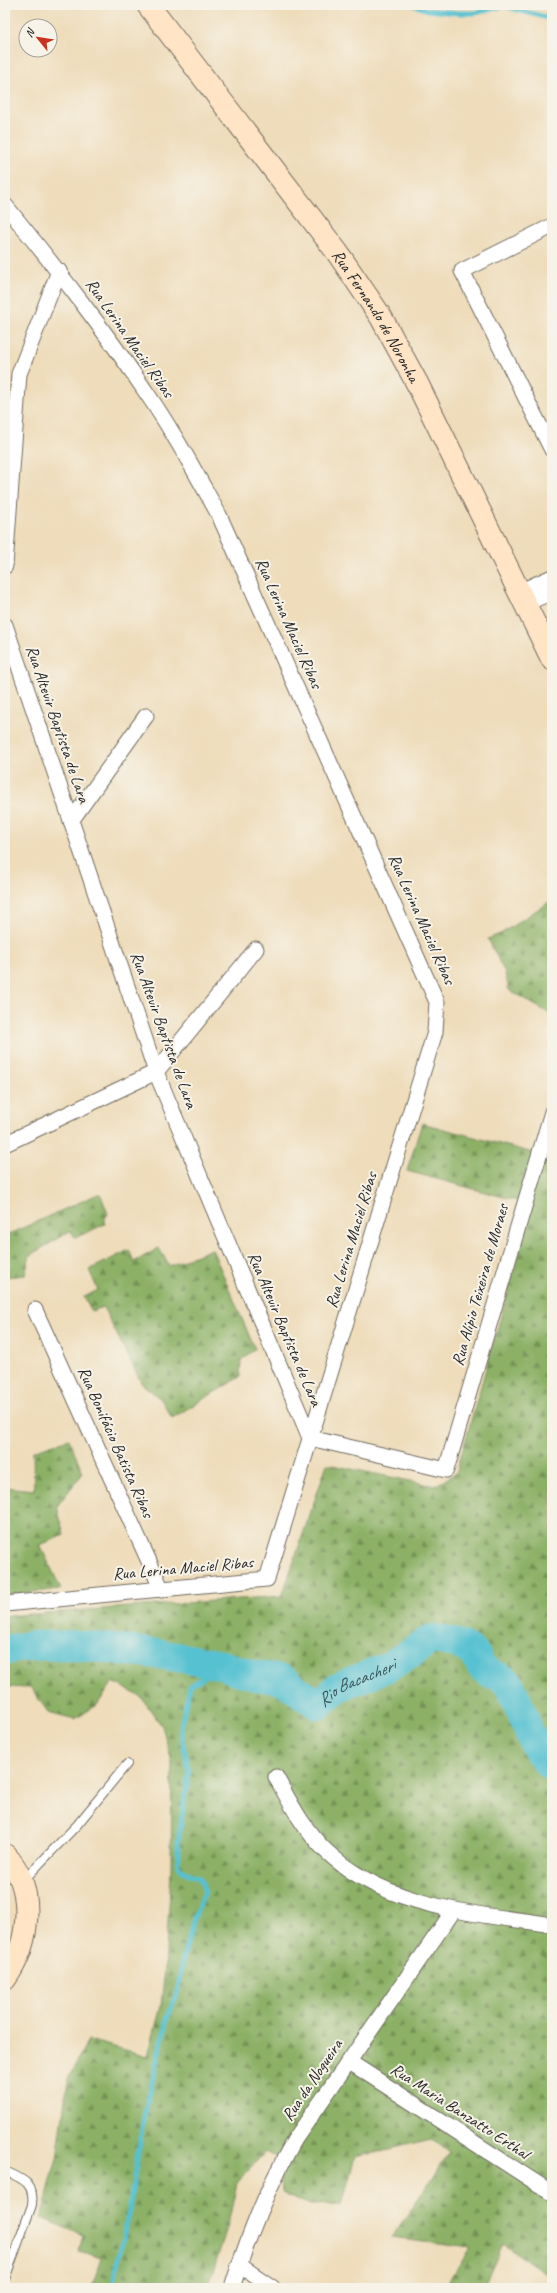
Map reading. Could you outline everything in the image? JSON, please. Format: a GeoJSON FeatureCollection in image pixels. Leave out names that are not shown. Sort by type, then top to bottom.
{"type":"FeatureCollection","features":[{"type":"Feature","properties":{"kind":"main road","name":"Rua Fernando de Noronha"},"geometry":{"type":"LineString","coordinates":[[148,5],[337,252],[377,310],[400,350],[552,659]]}},
{"type":"Feature","properties":{"kind":"main road"},"geometry":{"type":"LineString","coordinates":[[5,1855],[17,1870],[21,1882],[27,1917],[24,1937],[18,1957],[5,1979]]}},
{"type":"Feature","properties":{"kind":"street","name":"Rua Lerina Maciel Ribas"},"geometry":{"type":"LineString","coordinates":[[5,205],[59,271],[148,395],[219,515],[437,1002],[435,1032],[267,1579],[5,1604]]}},
{"type":"Feature","properties":{"kind":"street"},"geometry":{"type":"LineString","coordinates":[[552,226],[462,271],[552,450]]}},
{"type":"Feature","properties":{"kind":"street"},"geometry":{"type":"LineString","coordinates":[[5,566],[8,495],[19,374],[59,271]]}},
{"type":"Feature","properties":{"kind":"street"},"geometry":{"type":"LineString","coordinates":[[522,598],[552,577]]}},
{"type":"Feature","properties":{"kind":"street"},"geometry":{"type":"LineString","coordinates":[[522,598],[552,592]]}},
{"type":"Feature","properties":{"kind":"street","name":"Rua Altevir Baptista de Lara"},"geometry":{"type":"LineString","coordinates":[[5,625],[10,660],[71,821],[156,1072],[310,1438]]}},
{"type":"Feature","properties":{"kind":"street"},"geometry":{"type":"LineString","coordinates":[[71,821],[146,716]]}},
{"type":"Feature","properties":{"kind":"street"},"geometry":{"type":"LineString","coordinates":[[5,1144],[156,1072],[256,949]]}},
{"type":"Feature","properties":{"kind":"street","name":"Rua Alípio Teixeira de Moraes"},"geometry":{"type":"LineString","coordinates":[[310,1438],[446,1470],[552,1112]]}},
{"type":"Feature","properties":{"kind":"street","name":"Rua Bonifácio Batista Ribas"},"geometry":{"type":"LineString","coordinates":[[35,1310],[162,1590]]}},
{"type":"Feature","properties":{"kind":"street"},"geometry":{"type":"LineString","coordinates":[[276,1777],[311,1834],[343,1867],[358,1877],[398,1895],[454,1910],[552,1925]]}},
{"type":"Feature","properties":{"kind":"street","name":"Rua da Nogueira"},"geometry":{"type":"LineString","coordinates":[[232,2288],[262,2202],[277,2170],[311,2114],[454,1910]]}},
{"type":"Feature","properties":{"kind":"street","name":"Rua Maria Banzatto Erthal"},"geometry":{"type":"LineString","coordinates":[[348,2061],[552,2194]]}},
{"type":"Feature","properties":{"kind":"street"},"geometry":{"type":"LineString","coordinates":[[239,2265],[273,2288]]}},
{"type":"Feature","properties":{"kind":"lane"},"geometry":{"type":"LineString","coordinates":[[21,1882],[77,1825],[127,1764]]}},
{"type":"Feature","properties":{"kind":"lane"},"geometry":{"type":"LineString","coordinates":[[5,2171],[28,2184],[34,2195],[32,2205],[5,2279]]}},
{"type":"Feature","properties":{"kind":"green space"},"geometry":{"type":"Polygon","coordinates":[[[549,902],[552,907],[552,1015],[509,990],[505,973],[488,939],[502,933],[549,902]]]}},
{"type":"Feature","properties":{"kind":"green space"},"geometry":{"type":"Polygon","coordinates":[[[422,1123],[552,1158],[552,2277],[503,2244],[483,2288],[445,2288],[471,2247],[392,2237],[449,2153],[431,2139],[355,2157],[342,2204],[310,2205],[281,2192],[279,2159],[265,2152],[237,2183],[228,2224],[208,2288],[91,2288],[102,2258],[79,2251],[83,2235],[41,2218],[57,2158],[68,2079],[88,2040],[148,2056],[161,2006],[165,1969],[171,1873],[172,1762],[162,1726],[141,1697],[113,1682],[97,1705],[75,1719],[48,1712],[31,1688],[5,1687],[5,1616],[282,1596],[327,1464],[435,1486],[456,1473],[533,1205],[407,1171],[422,1123]]]}},
{"type":"Feature","properties":{"kind":"green space"},"geometry":{"type":"Polygon","coordinates":[[[100,1193],[108,1214],[105,1218],[105,1224],[75,1238],[71,1231],[30,1255],[25,1275],[5,1277],[5,1236],[100,1193]]]}},
{"type":"Feature","properties":{"kind":"green space"},"geometry":{"type":"Polygon","coordinates":[[[159,1248],[169,1266],[212,1249],[255,1349],[241,1360],[240,1377],[172,1418],[161,1399],[142,1384],[103,1307],[92,1311],[84,1297],[98,1290],[89,1270],[129,1250],[134,1262],[159,1248]]]}},
{"type":"Feature","properties":{"kind":"green space"},"geometry":{"type":"Polygon","coordinates":[[[69,1439],[83,1473],[57,1506],[64,1535],[40,1545],[61,1589],[5,1595],[5,1487],[34,1490],[33,1451],[69,1439]]]}},
{"type":"Feature","properties":{"kind":"waterway"},"geometry":{"type":"LineString","coordinates":[[413,5],[428,10],[459,13],[475,13],[504,6],[552,19]]}},
{"type":"Feature","properties":{"kind":"waterway","name":"Rio Bacacheri"},"geometry":{"type":"LineString","coordinates":[[5,1650],[29,1646],[76,1645],[159,1654],[222,1665],[255,1676],[282,1679],[318,1705],[338,1687],[388,1667],[432,1639],[450,1642],[467,1648],[476,1656],[485,1670],[504,1680],[510,1686],[520,1706],[537,1749],[552,1767]]}},
{"type":"Feature","properties":{"kind":"waterway"},"geometry":{"type":"LineString","coordinates":[[112,2288],[129,2210],[143,2121],[167,2019],[178,1990],[181,1966],[194,1918],[205,1892],[200,1878],[189,1874],[178,1866],[178,1843],[189,1771],[180,1729],[190,1686],[222,1665]]}}]}
